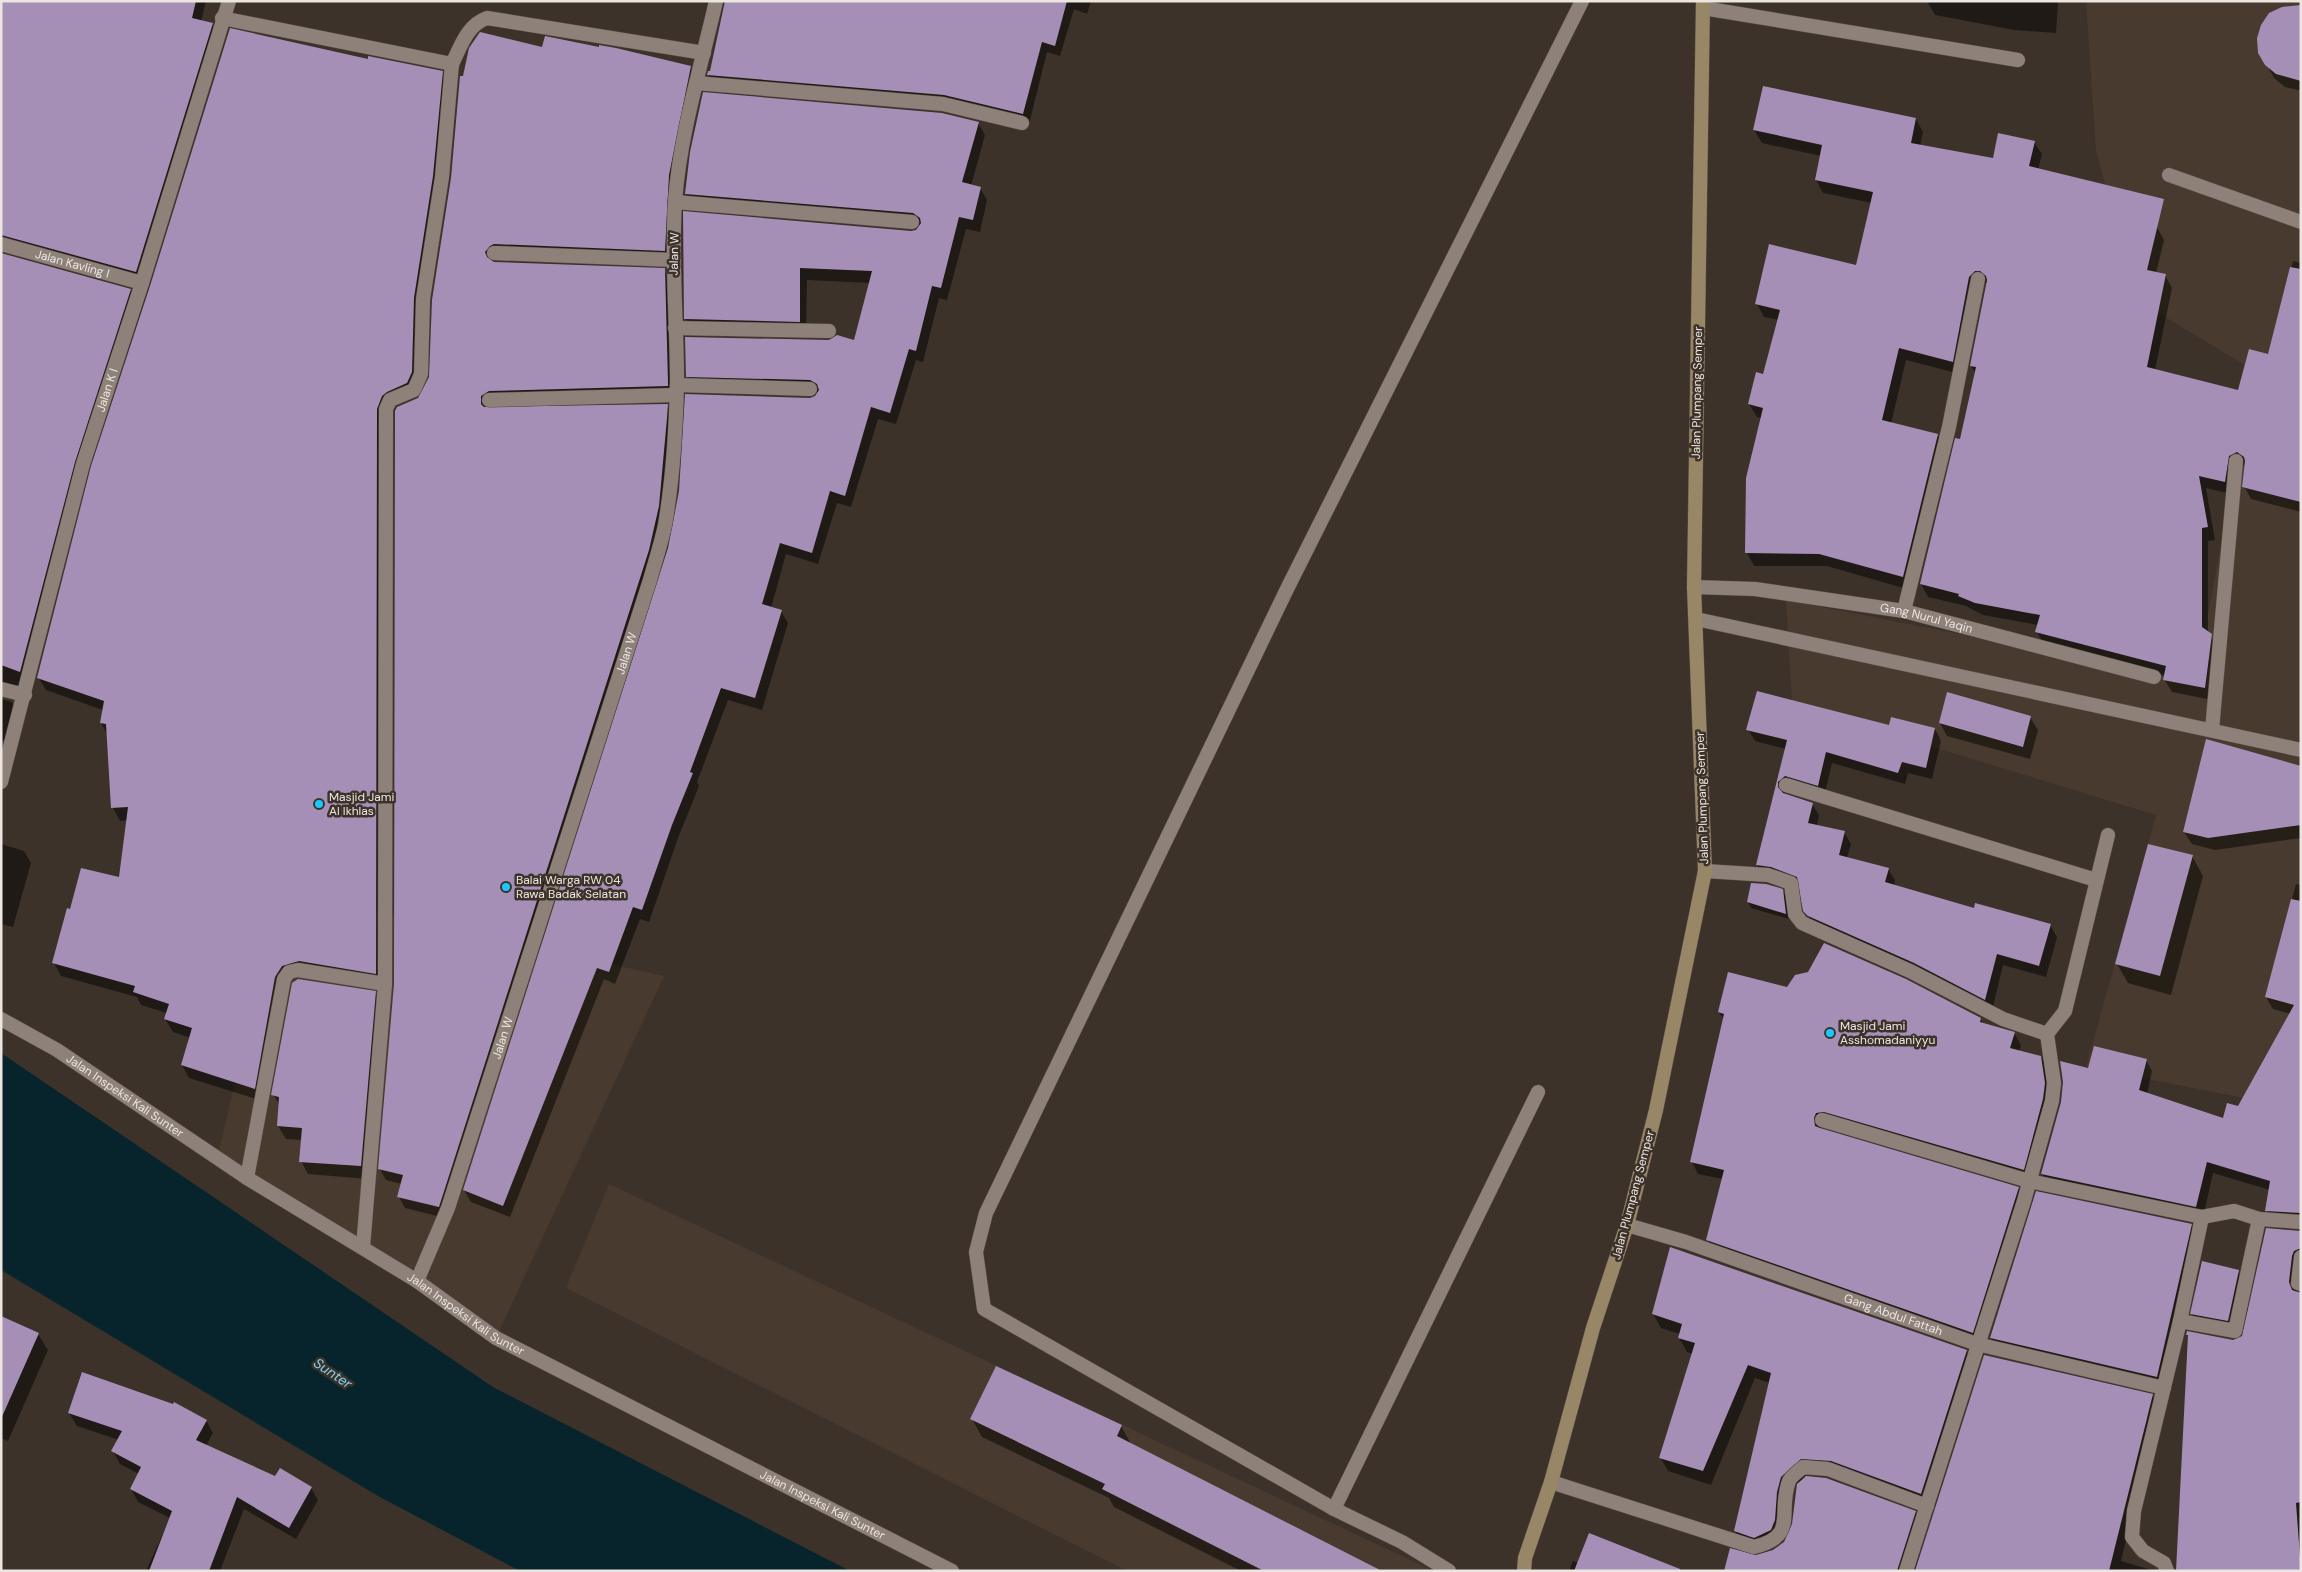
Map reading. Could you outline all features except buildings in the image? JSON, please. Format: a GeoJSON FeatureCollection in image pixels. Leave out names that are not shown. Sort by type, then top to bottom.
{"type":"FeatureCollection","features":[{"type":"Feature","properties":{"kind":"main road","name":"Jalan Plumpang Semper"},"geometry":{"type":"LineString","coordinates":[[1524,1571],[1525,1558],[1550,1482],[1593,1328],[1627,1225],[1656,1110],[1705,871],[1694,587],[1703,5]]}},
{"type":"Feature","properties":{"kind":"street","name":"Jalan K I"},"geometry":{"type":"LineString","coordinates":[[1,782],[25,695],[83,464],[142,282],[222,18],[229,1]]}},
{"type":"Feature","properties":{"kind":"street","name":"Jalan W"},"geometry":{"type":"LineString","coordinates":[[417,1281],[448,1208],[650,580],[664,527],[673,466],[676,390],[675,202],[678,176],[696,83],[716,1]]}},
{"type":"Feature","properties":{"kind":"street"},"geometry":{"type":"LineString","coordinates":[[1449,1571],[1402,1542],[1334,1509],[984,1309],[976,1252],[986,1213],[1274,615],[1582,1]]}},
{"type":"Feature","properties":{"kind":"street"},"geometry":{"type":"LineString","coordinates":[[1703,5],[2018,60]]}},
{"type":"Feature","properties":{"kind":"street"},"geometry":{"type":"LineString","coordinates":[[222,18],[452,64]]}},
{"type":"Feature","properties":{"kind":"street"},"geometry":{"type":"LineString","coordinates":[[363,1247],[385,984],[386,409],[390,400],[414,390],[421,374],[423,298],[442,177],[452,64],[471,27],[487,18],[704,54]]}},
{"type":"Feature","properties":{"kind":"street"},"geometry":{"type":"LineString","coordinates":[[696,83],[944,104],[1022,123]]}},
{"type":"Feature","properties":{"kind":"street"},"geometry":{"type":"LineString","coordinates":[[2169,174],[2301,222]]}},
{"type":"Feature","properties":{"kind":"street"},"geometry":{"type":"LineString","coordinates":[[675,202],[912,222]]}},
{"type":"Feature","properties":{"kind":"street","name":"Jalan Kavling I"},"geometry":{"type":"LineString","coordinates":[[1,244],[142,282]]}},
{"type":"Feature","properties":{"kind":"street"},"geometry":{"type":"LineString","coordinates":[[494,253],[674,260]]}},
{"type":"Feature","properties":{"kind":"street"},"geometry":{"type":"LineString","coordinates":[[1904,611],[1950,426],[1978,279]]}},
{"type":"Feature","properties":{"kind":"street"},"geometry":{"type":"LineString","coordinates":[[675,328],[829,331]]}},
{"type":"Feature","properties":{"kind":"street"},"geometry":{"type":"LineString","coordinates":[[488,400],[676,390],[810,388]]}},
{"type":"Feature","properties":{"kind":"street"},"geometry":{"type":"LineString","coordinates":[[2212,730],[2236,460]]}},
{"type":"Feature","properties":{"kind":"street","name":"Gang Nurul Yaqin"},"geometry":{"type":"LineString","coordinates":[[1694,587],[1755,589],[1904,611],[2154,677]]}},
{"type":"Feature","properties":{"kind":"street"},"geometry":{"type":"LineString","coordinates":[[1696,618],[2301,750]]}},
{"type":"Feature","properties":{"kind":"street"},"geometry":{"type":"LineString","coordinates":[[1,689],[25,695]]}},
{"type":"Feature","properties":{"kind":"street"},"geometry":{"type":"LineString","coordinates":[[1786,785],[2096,880]]}},
{"type":"Feature","properties":{"kind":"street"},"geometry":{"type":"LineString","coordinates":[[1906,1571],[1968,1378],[2052,1101],[2054,1083],[2047,1034],[2065,1011],[2108,835]]}},
{"type":"Feature","properties":{"kind":"street"},"geometry":{"type":"LineString","coordinates":[[1705,871],[1768,875],[1791,883],[1795,914],[1802,922],[1910,971],[2003,1019],[2047,1034]]}},
{"type":"Feature","properties":{"kind":"street"},"geometry":{"type":"LineString","coordinates":[[246,1178],[284,979],[289,972],[298,970],[385,984]]}},
{"type":"Feature","properties":{"kind":"street","name":"Jalan Inspeksi Kali Sunter"},"geometry":{"type":"LineString","coordinates":[[1,1019],[57,1050],[246,1178],[417,1281],[496,1338],[952,1571]]}},
{"type":"Feature","properties":{"kind":"street"},"geometry":{"type":"LineString","coordinates":[[1334,1509],[1538,1092]]}},
{"type":"Feature","properties":{"kind":"street"},"geometry":{"type":"LineString","coordinates":[[1822,1120],[2029,1181],[2202,1217],[2234,1211],[2259,1219],[2301,1222]]}},
{"type":"Feature","properties":{"kind":"street"},"geometry":{"type":"LineString","coordinates":[[2167,1571],[2164,1563],[2143,1551],[2132,1537],[2134,1511],[2180,1321],[2202,1217]]}},
{"type":"Feature","properties":{"kind":"street"},"geometry":{"type":"LineString","coordinates":[[2180,1321],[2235,1331],[2259,1219]]}},
{"type":"Feature","properties":{"kind":"street","name":"Gang Abdul Fattah"},"geometry":{"type":"LineString","coordinates":[[1627,1225],[1686,1242],[1977,1344],[2164,1388]]}},
{"type":"Feature","properties":{"kind":"street"},"geometry":{"type":"LineString","coordinates":[[2301,1257],[2298,1283],[2301,1284]]}},
{"type":"Feature","properties":{"kind":"street"},"geometry":{"type":"LineString","coordinates":[[1550,1482],[1754,1547],[1772,1542],[1782,1531],[1789,1480],[1803,1467],[1828,1469],[1927,1506]]}},
{"type":"Feature","properties":{"kind":"shaded area"},"geometry":{"type":"Polygon","coordinates":[[[2086,1],[2301,1],[2301,1099],[2296,1108],[2086,1067],[2156,815],[1792,704],[1786,600],[2196,680],[2253,370],[2152,309],[2128,267],[2096,151],[2086,1]]]}},
{"type":"Feature","properties":{"kind":"shaded area"},"geometry":{"type":"Polygon","coordinates":[[[280,890],[664,976],[496,1338],[217,1159],[280,890]]]}},
{"type":"Feature","properties":{"kind":"shaded area"},"geometry":{"type":"Polygon","coordinates":[[[609,1184],[1434,1571],[1127,1571],[566,1288],[609,1184]]]}},
{"type":"Feature","properties":{"kind":"water","name":"Sunter"},"geometry":{"type":"Polygon","coordinates":[[[1,1053],[493,1387],[850,1571],[520,1571],[378,1496],[1,1270],[1,1053]]]}},
{"type":"Feature","properties":{"kind":"place","name":"Masjid Jami Al Ikhlas"},"geometry":{"type":"Point","coordinates":[319,804]}},
{"type":"Feature","properties":{"kind":"place","name":"Balai Warga RW 04 Rawa Badak Selatan"},"geometry":{"type":"Point","coordinates":[506,887]}},
{"type":"Feature","properties":{"kind":"place","name":"Masjid Jami Asshomadaniyyu"},"geometry":{"type":"Point","coordinates":[1830,1033]}}]}
